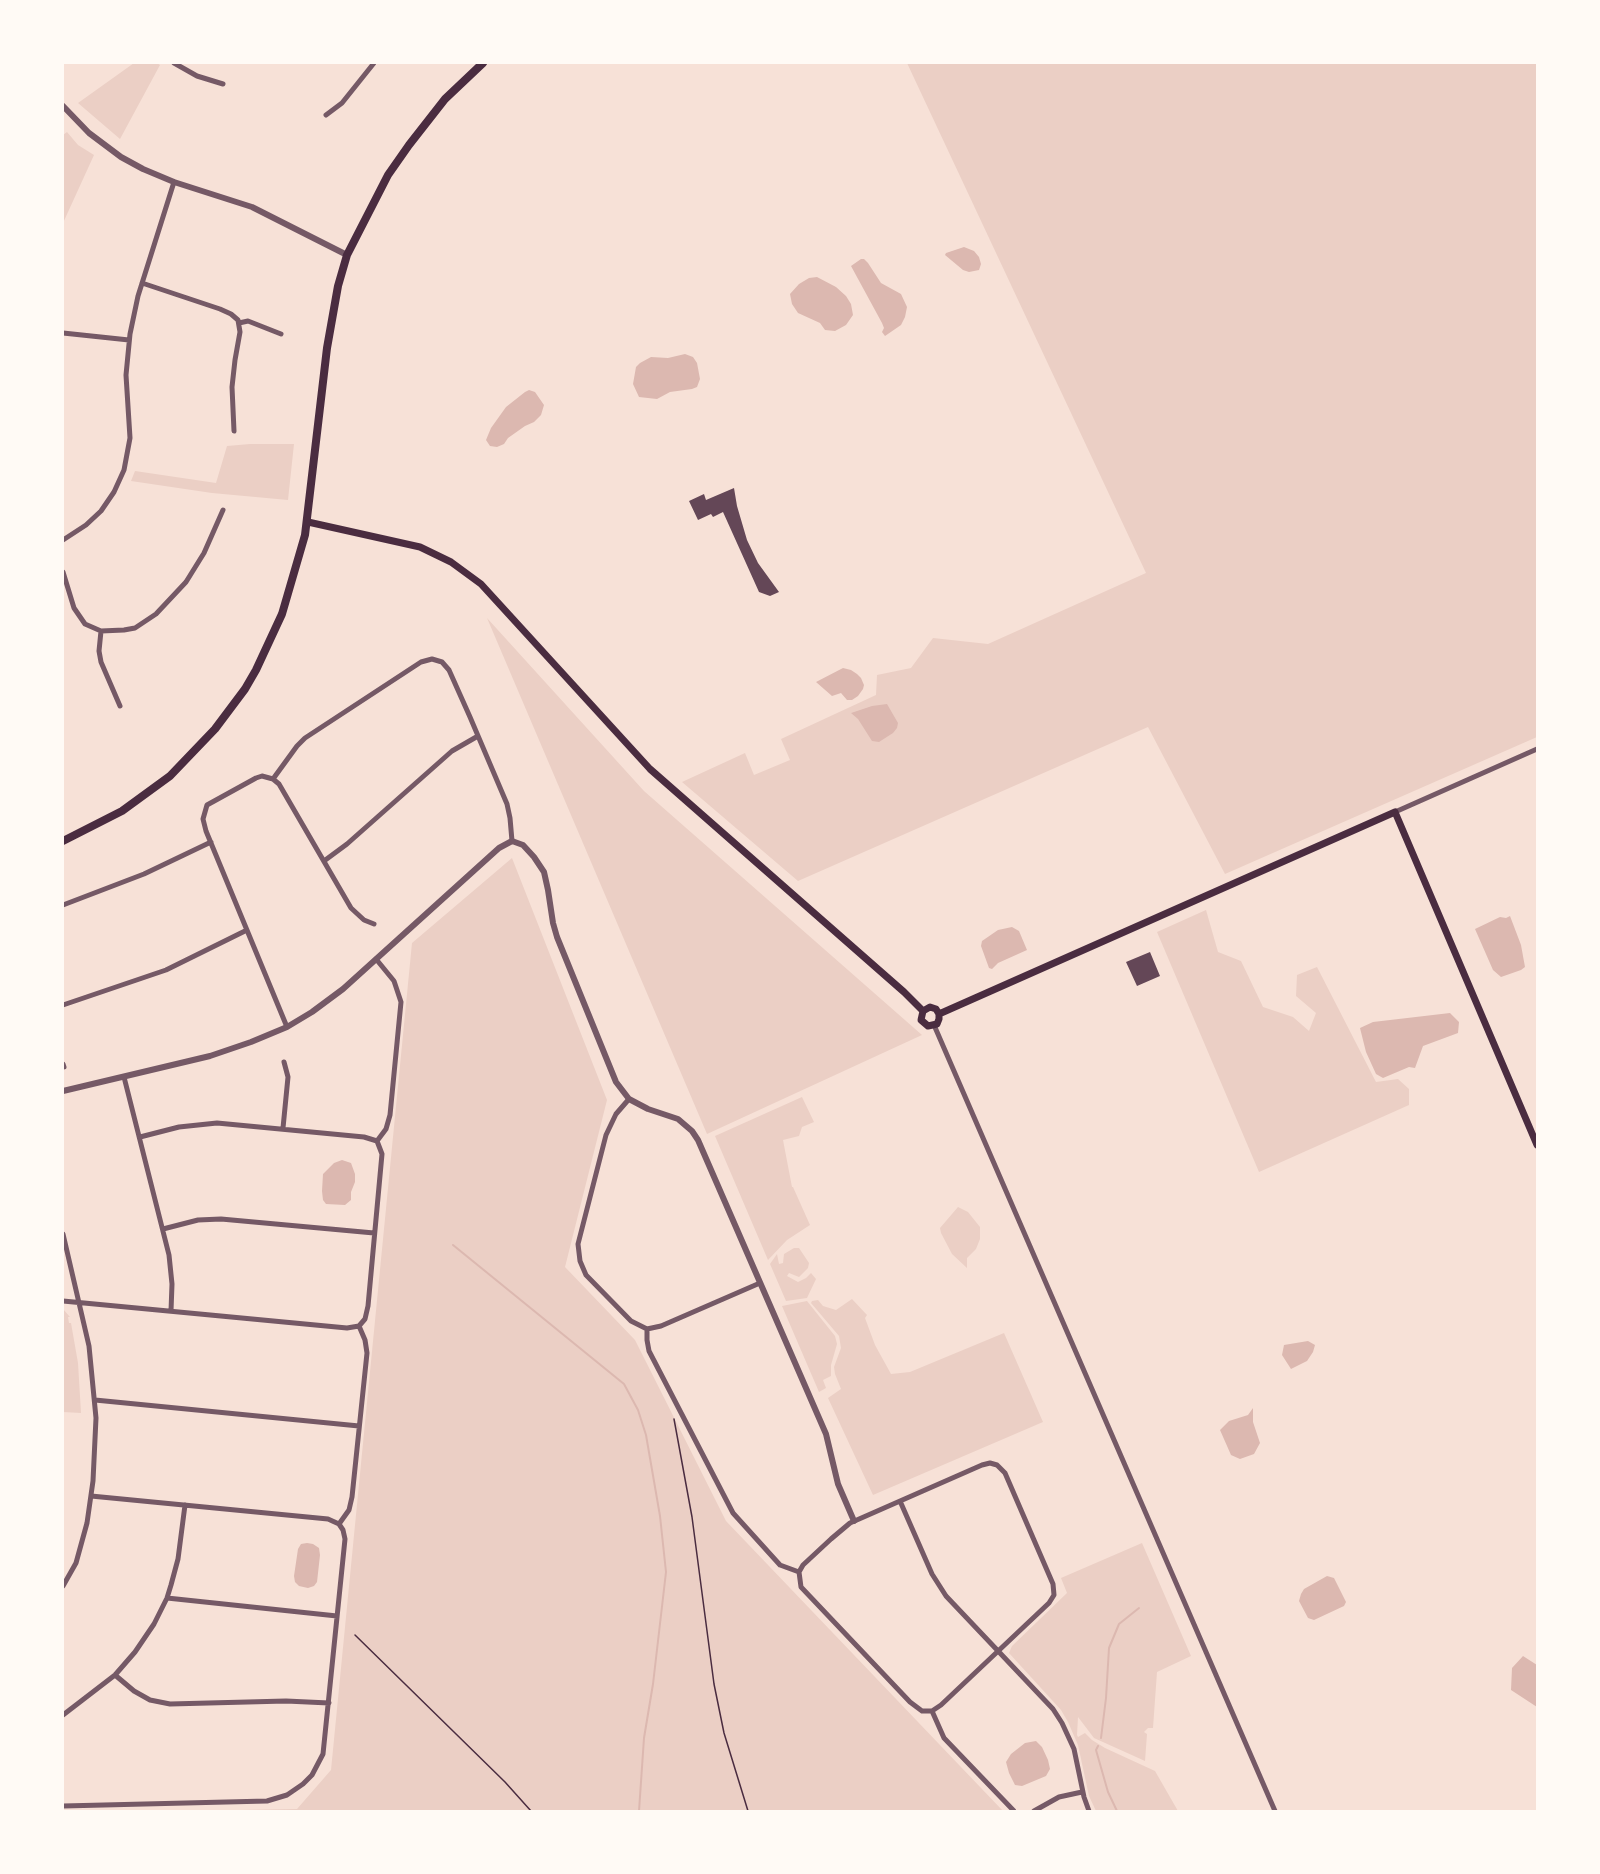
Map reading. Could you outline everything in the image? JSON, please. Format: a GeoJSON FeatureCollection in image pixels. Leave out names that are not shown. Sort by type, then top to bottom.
{"type":"FeatureCollection","features":[{"type":"Feature","properties":{"kind":"highway"},"geometry":{"type":"LineString","coordinates":[[63,842],[105,822],[155,788],[184,762],[228,713],[256,670],[282,614],[308,522],[322,376],[338,286],[347,255],[388,176],[409,145],[444,99],[483,63]]}},
{"type":"Feature","properties":{"kind":"main road"},"geometry":{"type":"LineString","coordinates":[[308,522],[420,547],[451,562],[481,584],[650,769],[923,1011]]}},
{"type":"Feature","properties":{"kind":"main road"},"geometry":{"type":"LineString","coordinates":[[939,1014],[1395,812],[1537,1145]]}},
{"type":"Feature","properties":{"kind":"main road"},"geometry":{"type":"LineString","coordinates":[[930,1007],[936,1009],[939,1019],[934,1025],[928,1026],[923,1023],[921,1017],[923,1011],[930,1007]]}},
{"type":"Feature","properties":{"kind":"street"},"geometry":{"type":"LineString","coordinates":[[174,63],[197,76],[224,84]]}},
{"type":"Feature","properties":{"kind":"street"},"geometry":{"type":"LineString","coordinates":[[326,115],[342,103],[374,63]]}},
{"type":"Feature","properties":{"kind":"street"},"geometry":{"type":"LineString","coordinates":[[63,106],[89,133],[143,169],[174,182],[258,209],[347,255]]}},
{"type":"Feature","properties":{"kind":"street"},"geometry":{"type":"LineString","coordinates":[[63,540],[82,528],[101,511],[114,492],[124,470],[130,438],[126,375],[129,340],[142,283],[174,182]]}},
{"type":"Feature","properties":{"kind":"street"},"geometry":{"type":"LineString","coordinates":[[142,283],[220,309],[231,314],[239,323],[240,332],[233,377],[234,432]]}},
{"type":"Feature","properties":{"kind":"street"},"geometry":{"type":"LineString","coordinates":[[239,323],[252,322],[281,334]]}},
{"type":"Feature","properties":{"kind":"street"},"geometry":{"type":"LineString","coordinates":[[63,333],[129,340]]}},
{"type":"Feature","properties":{"kind":"street"},"geometry":{"type":"LineString","coordinates":[[63,572],[78,616],[88,626],[101,631],[135,628],[148,621],[186,582],[201,559],[223,510]]}},
{"type":"Feature","properties":{"kind":"street"},"geometry":{"type":"LineString","coordinates":[[101,631],[99,651],[101,662],[120,706]]}},
{"type":"Feature","properties":{"kind":"street"},"geometry":{"type":"LineString","coordinates":[[273,779],[305,738],[421,662],[429,659],[440,661],[449,670],[507,804],[512,841]]}},
{"type":"Feature","properties":{"kind":"street"},"geometry":{"type":"LineString","coordinates":[[324,861],[347,844],[453,750],[478,736]]}},
{"type":"Feature","properties":{"kind":"street"},"geometry":{"type":"LineString","coordinates":[[1395,812],[1537,748]]}},
{"type":"Feature","properties":{"kind":"street"},"geometry":{"type":"LineString","coordinates":[[287,1027],[211,842],[203,819],[207,805],[256,778],[273,779],[279,784],[351,908],[364,920],[374,924]]}},
{"type":"Feature","properties":{"kind":"street"},"geometry":{"type":"LineString","coordinates":[[63,1091],[233,1048],[287,1027],[326,1002],[499,848],[512,841],[523,845],[544,872],[557,937],[616,1082],[629,1099],[648,1109],[678,1119],[692,1131],[704,1152],[826,1434],[838,1484],[854,1521]]}},
{"type":"Feature","properties":{"kind":"street"},"geometry":{"type":"LineString","coordinates":[[63,905],[144,874],[211,842]]}},
{"type":"Feature","properties":{"kind":"street"},"geometry":{"type":"LineString","coordinates":[[63,1005],[166,970],[247,930]]}},
{"type":"Feature","properties":{"kind":"street"},"geometry":{"type":"LineString","coordinates":[[376,959],[394,981],[401,1002],[390,1115],[386,1128],[377,1142]]}},
{"type":"Feature","properties":{"kind":"street"},"geometry":{"type":"LineString","coordinates":[[934,1025],[1275,1811]]}},
{"type":"Feature","properties":{"kind":"street"},"geometry":{"type":"LineString","coordinates":[[283,1128],[288,1077],[284,1062]]}},
{"type":"Feature","properties":{"kind":"street"},"geometry":{"type":"LineString","coordinates":[[124,1077],[172,1270],[171,1311]]}},
{"type":"Feature","properties":{"kind":"street"},"geometry":{"type":"LineString","coordinates":[[629,1099],[616,1114],[606,1134],[578,1244],[582,1269],[631,1321],[647,1329],[661,1326],[760,1283]]}},
{"type":"Feature","properties":{"kind":"street"},"geometry":{"type":"LineString","coordinates":[[63,1301],[347,1328],[359,1326],[365,1319],[382,1154],[377,1142],[364,1137],[217,1123],[179,1127],[140,1137]]}},
{"type":"Feature","properties":{"kind":"street"},"geometry":{"type":"LineString","coordinates":[[163,1229],[198,1220],[221,1219],[374,1233]]}},
{"type":"Feature","properties":{"kind":"street"},"geometry":{"type":"LineString","coordinates":[[63,1234],[89,1346],[95,1400],[95,1449],[91,1496],[82,1548],[71,1575],[63,1586]]}},
{"type":"Feature","properties":{"kind":"street"},"geometry":{"type":"LineString","coordinates":[[339,1524],[346,1516],[351,1504],[367,1353],[359,1326]]}},
{"type":"Feature","properties":{"kind":"street"},"geometry":{"type":"LineString","coordinates":[[647,1329],[646,1340],[649,1352],[733,1513],[780,1565],[799,1572]]}},
{"type":"Feature","properties":{"kind":"street"},"geometry":{"type":"LineString","coordinates":[[95,1400],[359,1426]]}},
{"type":"Feature","properties":{"kind":"street"},"geometry":{"type":"LineString","coordinates":[[986,1464],[997,1465],[1005,1473],[1052,1580],[1054,1591],[1049,1603],[941,1705],[932,1711],[925,1712],[919,1710],[902,1694],[801,1587],[799,1572],[805,1563],[854,1521],[900,1501],[986,1464]]}},
{"type":"Feature","properties":{"kind":"street"},"geometry":{"type":"LineString","coordinates":[[63,1806],[267,1801],[279,1798],[303,1784],[323,1754],[345,1539],[339,1524],[328,1519],[91,1496]]}},
{"type":"Feature","properties":{"kind":"street"},"geometry":{"type":"LineString","coordinates":[[900,1501],[936,1582],[953,1604],[1053,1709],[1062,1723],[1074,1749],[1089,1811]]}},
{"type":"Feature","properties":{"kind":"street"},"geometry":{"type":"LineString","coordinates":[[63,1715],[115,1675],[146,1636],[167,1598],[178,1559],[185,1505]]}},
{"type":"Feature","properties":{"kind":"street"},"geometry":{"type":"LineString","coordinates":[[167,1598],[337,1616]]}},
{"type":"Feature","properties":{"kind":"street"},"geometry":{"type":"LineString","coordinates":[[115,1675],[134,1691],[150,1700],[170,1704],[286,1701],[329,1703]]}},
{"type":"Feature","properties":{"kind":"street"},"geometry":{"type":"LineString","coordinates":[[932,1711],[941,1733],[948,1742],[1014,1811]]}},
{"type":"Feature","properties":{"kind":"street"},"geometry":{"type":"LineString","coordinates":[[1034,1811],[1059,1797],[1083,1792]]}},
{"type":"Feature","properties":{"kind":"path"},"geometry":{"type":"LineString","coordinates":[[675,1419],[692,1517],[714,1684],[724,1733],[748,1811]]}},
{"type":"Feature","properties":{"kind":"path"},"geometry":{"type":"LineString","coordinates":[[355,1635],[505,1782],[531,1811]]}},
{"type":"Feature","properties":{"kind":"shaded area"},"geometry":{"type":"Polygon","coordinates":[[[134,63],[160,65],[120,139],[78,103],[134,63]]]}},
{"type":"Feature","properties":{"kind":"shaded area"},"geometry":{"type":"Polygon","coordinates":[[[907,63],[1537,63],[1537,737],[1225,874],[1148,727],[798,881],[682,782],[745,753],[754,775],[790,760],[781,739],[876,695],[877,675],[911,668],[933,638],[988,644],[1146,573],[907,63]]]}},
{"type":"Feature","properties":{"kind":"shaded area"},"geometry":{"type":"Polygon","coordinates":[[[67,132],[78,145],[94,155],[63,223],[63,135],[67,132]]]}},
{"type":"Feature","properties":{"kind":"shaded area"},"geometry":{"type":"Polygon","coordinates":[[[964,247],[974,251],[979,257],[981,264],[979,270],[969,272],[963,270],[945,255],[964,247]]]}},
{"type":"Feature","properties":{"kind":"shaded area"},"geometry":{"type":"Polygon","coordinates":[[[861,259],[868,263],[881,283],[901,294],[907,307],[901,325],[885,336],[882,332],[884,328],[882,323],[851,266],[861,259]]]}},
{"type":"Feature","properties":{"kind":"shaded area"},"geometry":{"type":"Polygon","coordinates":[[[817,277],[836,287],[851,304],[853,315],[846,325],[835,331],[825,330],[820,323],[798,313],[792,304],[790,294],[799,284],[809,278],[817,277]]]}},
{"type":"Feature","properties":{"kind":"shaded area"},"geometry":{"type":"Polygon","coordinates":[[[685,354],[693,357],[697,363],[700,379],[697,387],[670,392],[657,399],[639,397],[633,384],[636,367],[640,363],[651,357],[668,358],[685,354]]]}},
{"type":"Feature","properties":{"kind":"shaded area"},"geometry":{"type":"Polygon","coordinates":[[[529,390],[535,392],[544,405],[541,415],[508,438],[504,444],[497,447],[490,446],[486,440],[491,428],[506,407],[529,390]]]}},
{"type":"Feature","properties":{"kind":"shaded area"},"geometry":{"type":"Polygon","coordinates":[[[294,444],[288,500],[212,493],[131,481],[135,471],[216,483],[227,446],[294,444]]]}},
{"type":"Feature","properties":{"kind":"shaded area"},"geometry":{"type":"Polygon","coordinates":[[[487,618],[644,791],[922,1035],[707,1134],[487,618]]]}},
{"type":"Feature","properties":{"kind":"shaded area"},"geometry":{"type":"Polygon","coordinates":[[[843,668],[857,674],[864,685],[858,696],[852,700],[847,700],[841,693],[832,696],[816,682],[843,668]]]}},
{"type":"Feature","properties":{"kind":"shaded area"},"geometry":{"type":"Polygon","coordinates":[[[887,704],[898,723],[897,728],[879,742],[872,741],[858,719],[851,713],[887,704]]]}},
{"type":"Feature","properties":{"kind":"shaded area"},"geometry":{"type":"Polygon","coordinates":[[[512,858],[607,1100],[565,1267],[635,1340],[726,1521],[1003,1811],[186,1811],[297,1809],[331,1770],[412,943],[512,858]]]}},
{"type":"Feature","properties":{"kind":"shaded area"},"geometry":{"type":"Polygon","coordinates":[[[1206,910],[1218,952],[1241,961],[1263,1007],[1293,1017],[1309,1031],[1316,1013],[1296,996],[1297,975],[1317,967],[1376,1082],[1398,1079],[1409,1089],[1409,1105],[1259,1172],[1157,932],[1206,910]]]}},
{"type":"Feature","properties":{"kind":"shaded area"},"geometry":{"type":"Polygon","coordinates":[[[1510,916],[1521,945],[1525,967],[1501,977],[1493,970],[1475,929],[1500,917],[1510,916]]]}},
{"type":"Feature","properties":{"kind":"shaded area"},"geometry":{"type":"Polygon","coordinates":[[[1012,927],[1019,931],[1027,950],[998,963],[992,969],[989,968],[981,946],[982,941],[998,930],[1012,927]]]}},
{"type":"Feature","properties":{"kind":"shaded area"},"geometry":{"type":"Polygon","coordinates":[[[1450,1013],[1459,1022],[1458,1033],[1423,1046],[1415,1068],[1409,1067],[1383,1078],[1376,1074],[1366,1052],[1360,1028],[1373,1022],[1450,1013]]]}},
{"type":"Feature","properties":{"kind":"shaded area"},"geometry":{"type":"Polygon","coordinates":[[[802,1097],[814,1122],[802,1127],[799,1136],[783,1140],[792,1187],[810,1225],[787,1240],[768,1260],[715,1136],[802,1097]]]}},
{"type":"Feature","properties":{"kind":"shaded area"},"geometry":{"type":"Polygon","coordinates":[[[342,1160],[351,1163],[355,1174],[351,1200],[345,1205],[326,1204],[322,1191],[323,1174],[334,1163],[342,1160]]]}},
{"type":"Feature","properties":{"kind":"shaded area"},"geometry":{"type":"Polygon","coordinates":[[[958,1207],[968,1212],[980,1227],[980,1239],[976,1249],[967,1258],[967,1268],[952,1254],[940,1228],[958,1207]]]}},
{"type":"Feature","properties":{"kind":"shaded area"},"geometry":{"type":"Polygon","coordinates":[[[794,1248],[799,1248],[809,1263],[808,1268],[799,1277],[789,1273],[787,1276],[798,1282],[811,1273],[816,1279],[807,1298],[786,1301],[770,1264],[777,1254],[779,1264],[783,1263],[784,1254],[794,1248]]]}},
{"type":"Feature","properties":{"kind":"shaded area"},"geometry":{"type":"Polygon","coordinates":[[[852,1299],[867,1315],[865,1318],[875,1345],[891,1374],[910,1372],[1004,1333],[1043,1422],[873,1495],[828,1398],[841,1389],[834,1367],[841,1348],[839,1336],[811,1303],[818,1300],[823,1306],[836,1310],[852,1299]]]}},
{"type":"Feature","properties":{"kind":"shaded area"},"geometry":{"type":"Polygon","coordinates":[[[807,1301],[835,1336],[837,1344],[831,1365],[831,1376],[823,1380],[826,1388],[819,1392],[782,1306],[807,1301]]]}},
{"type":"Feature","properties":{"kind":"shaded area"},"geometry":{"type":"Polygon","coordinates":[[[63,1309],[70,1317],[68,1317],[69,1323],[71,1323],[78,1363],[81,1413],[63,1412],[63,1309]]]}},
{"type":"Feature","properties":{"kind":"shaded area"},"geometry":{"type":"Polygon","coordinates":[[[1308,1341],[1315,1345],[1313,1352],[1307,1361],[1291,1369],[1282,1355],[1284,1345],[1308,1341]]]}},
{"type":"Feature","properties":{"kind":"shaded area"},"geometry":{"type":"Polygon","coordinates":[[[1253,1408],[1253,1422],[1260,1443],[1254,1454],[1240,1459],[1231,1455],[1220,1430],[1229,1421],[1248,1415],[1253,1408]]]}},
{"type":"Feature","properties":{"kind":"shaded area"},"geometry":{"type":"Polygon","coordinates":[[[307,1543],[319,1548],[320,1555],[317,1582],[308,1588],[299,1586],[294,1576],[298,1549],[301,1544],[307,1543]]]}},
{"type":"Feature","properties":{"kind":"shaded area"},"geometry":{"type":"Polygon","coordinates":[[[1142,1543],[1191,1656],[1157,1672],[1153,1728],[1148,1728],[1144,1732],[1147,1734],[1145,1761],[1094,1738],[1078,1717],[1077,1735],[1078,1737],[1085,1733],[1105,1748],[1155,1771],[1178,1811],[1096,1811],[1089,1796],[1078,1745],[1068,1722],[1061,1710],[1009,1653],[1012,1646],[1067,1593],[1061,1578],[1142,1543]]]}},
{"type":"Feature","properties":{"kind":"shaded area"},"geometry":{"type":"Polygon","coordinates":[[[1327,1576],[1334,1578],[1346,1602],[1344,1606],[1314,1620],[1308,1618],[1299,1601],[1301,1594],[1304,1589],[1327,1576]]]}},
{"type":"Feature","properties":{"kind":"shaded area"},"geometry":{"type":"Polygon","coordinates":[[[1523,1656],[1537,1665],[1537,1707],[1511,1690],[1512,1668],[1523,1656]]]}},
{"type":"Feature","properties":{"kind":"shaded area"},"geometry":{"type":"Polygon","coordinates":[[[1036,1741],[1042,1747],[1050,1769],[1046,1776],[1022,1786],[1015,1785],[1006,1762],[1011,1754],[1025,1743],[1036,1741]]]}},
{"type":"Feature","properties":{"kind":"building"},"geometry":{"type":"Polygon","coordinates":[[[734,488],[747,540],[758,563],[779,592],[770,596],[759,592],[723,512],[698,520],[689,501],[704,494],[706,500],[734,488]]]}},
{"type":"Feature","properties":{"kind":"building"},"geometry":{"type":"Polygon","coordinates":[[[1150,952],[1160,976],[1137,986],[1126,962],[1150,952]]]}},
{"type":"Feature","properties":{"kind":"waterway"},"geometry":{"type":"LineString","coordinates":[[453,1245],[624,1384],[638,1410],[646,1435],[660,1516],[666,1572],[653,1684],[644,1738],[639,1811]]}},
{"type":"Feature","properties":{"kind":"waterway"},"geometry":{"type":"LineString","coordinates":[[1101,1738],[1109,1648],[1119,1624],[1139,1608]]}},
{"type":"Feature","properties":{"kind":"waterway"},"geometry":{"type":"LineString","coordinates":[[1098,1746],[1096,1750],[1108,1792],[1117,1811]]}}]}
